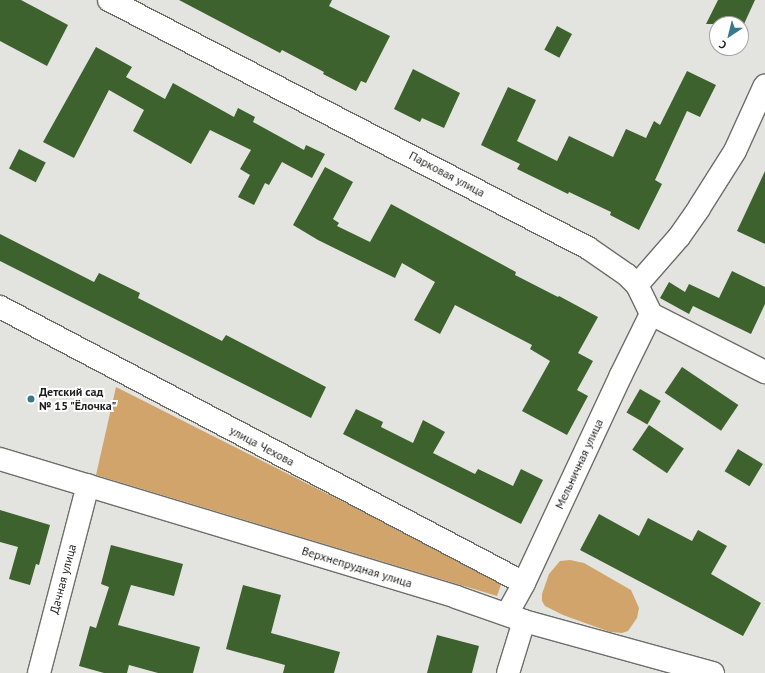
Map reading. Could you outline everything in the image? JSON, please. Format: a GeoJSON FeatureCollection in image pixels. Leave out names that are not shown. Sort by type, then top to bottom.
{"type":"FeatureCollection","features":[{"type":"Feature","properties":{"kind":"street","name":"Парковая улица"},"geometry":{"type":"LineString","coordinates":[[109,0],[588,248],[627,275],[637,285],[651,314]]}},
{"type":"Feature","properties":{"kind":"street"},"geometry":{"type":"LineString","coordinates":[[637,285],[679,237],[699,208],[735,151],[765,85]]}},
{"type":"Feature","properties":{"kind":"street","name":"улица Чехова"},"geometry":{"type":"LineString","coordinates":[[0,307],[524,584]]}},
{"type":"Feature","properties":{"kind":"street"},"geometry":{"type":"LineString","coordinates":[[651,314],[765,372]]}},
{"type":"Feature","properties":{"kind":"street","name":"Мельничная улица"},"geometry":{"type":"LineString","coordinates":[[508,673],[515,617],[524,584],[651,314]]}},
{"type":"Feature","properties":{"kind":"street","name":"Верхнепрудная улица"},"geometry":{"type":"LineString","coordinates":[[0,460],[88,485],[515,617],[713,673]]}},
{"type":"Feature","properties":{"kind":"street","name":"Дачная улица"},"geometry":{"type":"LineString","coordinates":[[39,673],[88,485]]}},
{"type":"Feature","properties":{"kind":"shaded area"},"geometry":{"type":"Polygon","coordinates":[[[116,387],[502,582],[497,596],[96,475],[116,387]]]}},
{"type":"Feature","properties":{"kind":"shaded area"},"geometry":{"type":"Polygon","coordinates":[[[570,560],[584,563],[631,590],[639,608],[637,618],[628,631],[622,633],[610,632],[563,615],[545,606],[542,601],[542,594],[549,574],[560,561],[570,560]]]}},
{"type":"Feature","properties":{"kind":"building"},"geometry":{"type":"Polygon","coordinates":[[[0,0],[21,0],[68,25],[47,66],[0,41],[0,0]]]}},
{"type":"Feature","properties":{"kind":"building"},"geometry":{"type":"Polygon","coordinates":[[[179,0],[332,0],[329,6],[390,36],[366,83],[361,81],[356,91],[282,50],[280,53],[179,0]]]}},
{"type":"Feature","properties":{"kind":"building"},"geometry":{"type":"Polygon","coordinates":[[[718,0],[755,0],[748,16],[710,16],[718,0]]]}},
{"type":"Feature","properties":{"kind":"building"},"geometry":{"type":"Polygon","coordinates":[[[557,26],[572,34],[559,58],[544,50],[557,26]]]}},
{"type":"Feature","properties":{"kind":"building"},"geometry":{"type":"Polygon","coordinates":[[[96,47],[132,67],[126,77],[165,99],[173,83],[234,117],[238,108],[255,117],[253,122],[304,150],[306,145],[325,154],[312,178],[282,162],[269,185],[265,183],[254,205],[238,197],[250,175],[240,169],[251,150],[210,130],[191,164],[133,131],[144,110],[109,90],[74,158],[43,142],[96,47]]]}},
{"type":"Feature","properties":{"kind":"building"},"geometry":{"type":"Polygon","coordinates":[[[413,69],[460,93],[444,128],[422,118],[420,122],[394,109],[413,69]]]}},
{"type":"Feature","properties":{"kind":"building"},"geometry":{"type":"Polygon","coordinates":[[[687,71],[716,85],[700,117],[687,111],[655,180],[662,184],[639,230],[610,215],[611,212],[569,192],[568,194],[517,169],[520,164],[481,145],[508,87],[536,100],[517,141],[557,161],[569,136],[613,157],[626,129],[646,138],[654,121],[660,125],[687,71]]]}},
{"type":"Feature","properties":{"kind":"building"},"geometry":{"type":"Polygon","coordinates":[[[19,149],[46,163],[36,182],[9,169],[19,149]]]}},
{"type":"Feature","properties":{"kind":"building"},"geometry":{"type":"Polygon","coordinates":[[[325,167],[353,182],[333,219],[339,223],[337,226],[370,242],[391,204],[516,272],[515,275],[598,317],[578,353],[593,361],[577,390],[588,396],[567,435],[522,411],[550,361],[530,349],[532,345],[455,305],[440,334],[414,320],[435,282],[402,263],[395,278],[318,240],[293,225],[325,167]]]}},
{"type":"Feature","properties":{"kind":"building"},"geometry":{"type":"Polygon","coordinates":[[[765,171],[765,244],[737,231],[765,171]]]}},
{"type":"Feature","properties":{"kind":"building"},"geometry":{"type":"Polygon","coordinates":[[[0,234],[94,282],[99,273],[140,293],[138,298],[222,341],[226,335],[326,387],[311,418],[0,261],[0,234]]]}},
{"type":"Feature","properties":{"kind":"building"},"geometry":{"type":"Polygon","coordinates":[[[732,271],[765,287],[765,304],[751,334],[693,306],[689,314],[660,298],[669,282],[685,292],[689,284],[719,298],[732,271]]]}},
{"type":"Feature","properties":{"kind":"building"},"geometry":{"type":"Polygon","coordinates":[[[682,367],[738,405],[721,431],[665,393],[682,367]]]}},
{"type":"Feature","properties":{"kind":"building"},"geometry":{"type":"Polygon","coordinates":[[[640,389],[661,401],[647,424],[626,412],[640,389]]]}},
{"type":"Feature","properties":{"kind":"building"},"geometry":{"type":"Polygon","coordinates":[[[356,409],[383,422],[381,427],[413,443],[423,420],[445,432],[433,453],[475,474],[478,469],[513,486],[521,469],[543,480],[521,524],[343,434],[356,409]]]}},
{"type":"Feature","properties":{"kind":"building"},"geometry":{"type":"Polygon","coordinates":[[[649,425],[684,448],[667,473],[632,450],[649,425]]]}},
{"type":"Feature","properties":{"kind":"building"},"geometry":{"type":"Polygon","coordinates":[[[738,449],[763,464],[749,486],[725,471],[738,449]]]}},
{"type":"Feature","properties":{"kind":"building"},"geometry":{"type":"Polygon","coordinates":[[[0,510],[50,525],[39,565],[36,564],[30,585],[9,579],[18,547],[0,542],[0,510]]]}},
{"type":"Feature","properties":{"kind":"building"},"geometry":{"type":"Polygon","coordinates":[[[599,514],[639,536],[648,518],[692,541],[698,530],[727,546],[711,574],[761,603],[743,636],[580,550],[599,514]]]}},
{"type":"Feature","properties":{"kind":"building"},"geometry":{"type":"Polygon","coordinates":[[[111,545],[183,564],[174,596],[131,585],[118,625],[200,647],[193,673],[158,673],[129,665],[127,673],[104,673],[79,666],[90,626],[96,628],[109,587],[101,584],[111,545]]]}},
{"type":"Feature","properties":{"kind":"building"},"geometry":{"type":"Polygon","coordinates":[[[243,585],[281,595],[271,633],[340,652],[334,673],[283,673],[285,665],[226,649],[243,585]]]}},
{"type":"Feature","properties":{"kind":"building"},"geometry":{"type":"Polygon","coordinates":[[[437,635],[479,646],[472,673],[427,673],[437,635]]]}},
{"type":"Feature","properties":{"kind":"place","name":"Детский сад № 15 \"Ёлочка\""},"geometry":{"type":"Point","coordinates":[31,399]}}]}
